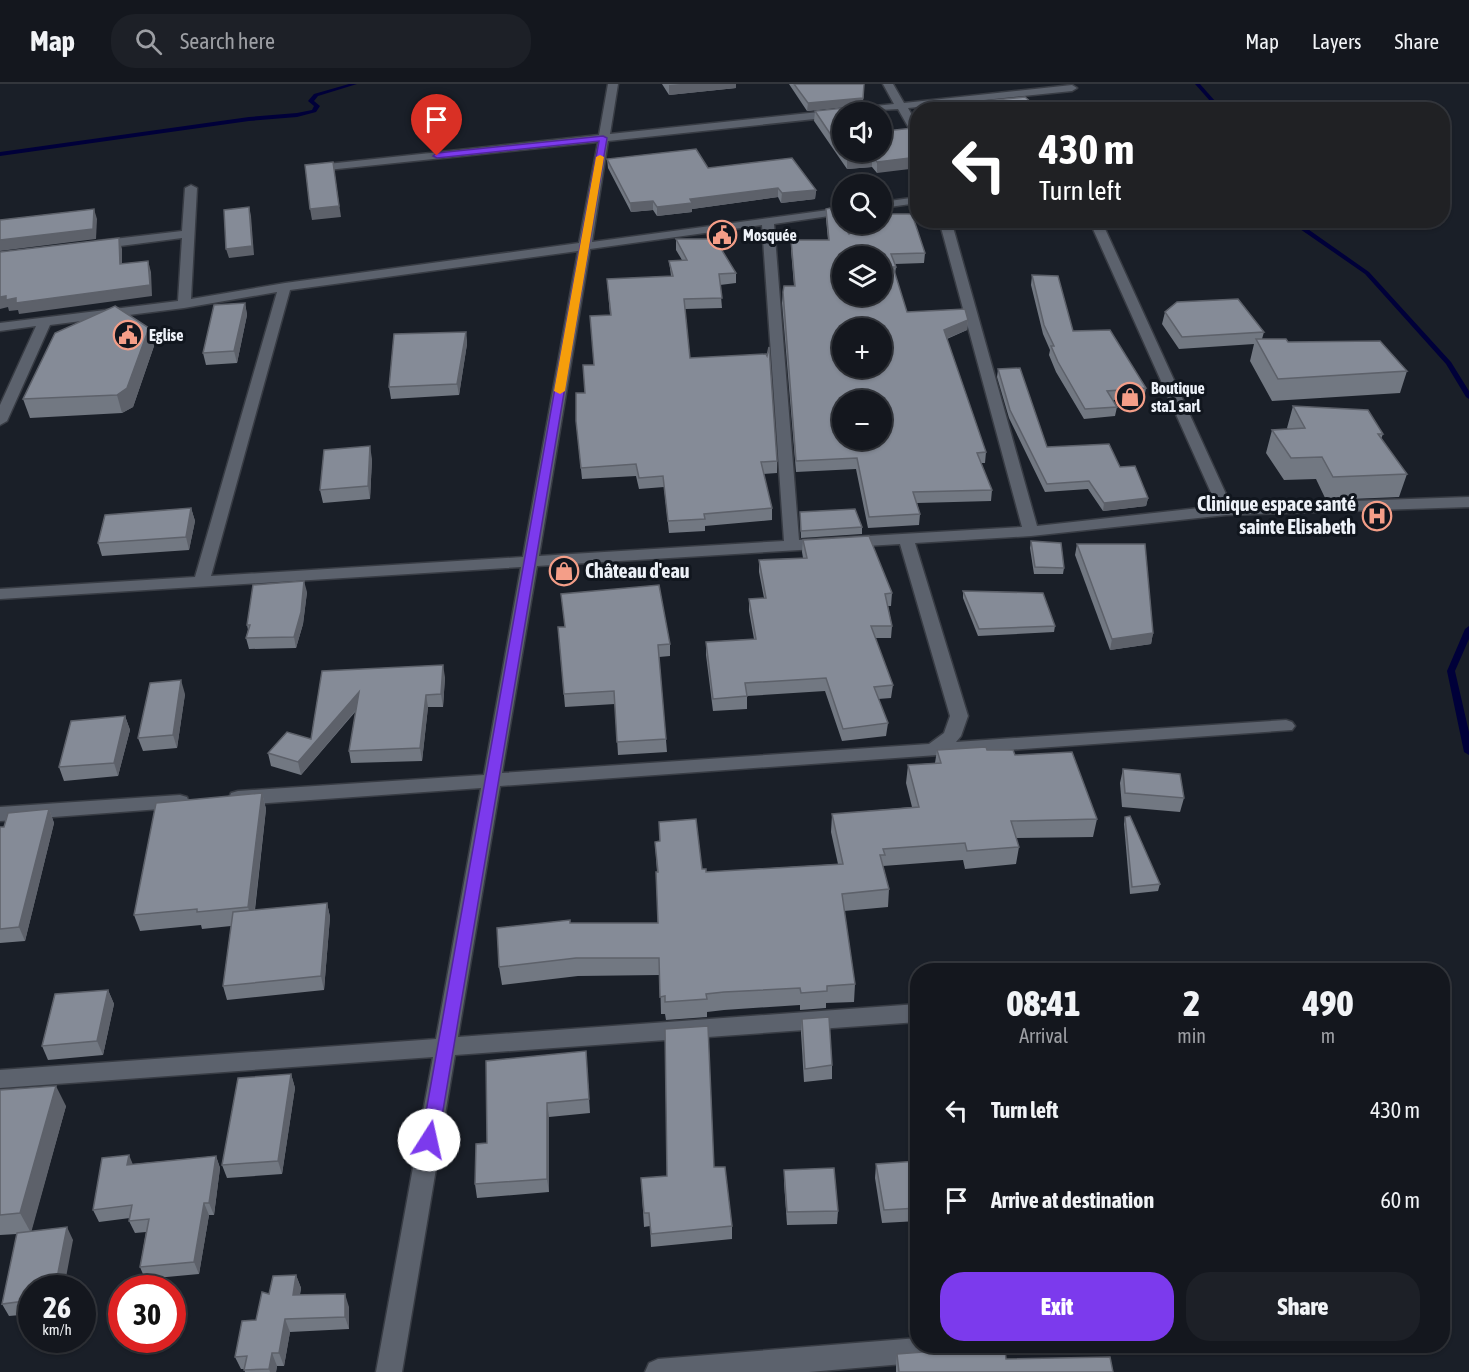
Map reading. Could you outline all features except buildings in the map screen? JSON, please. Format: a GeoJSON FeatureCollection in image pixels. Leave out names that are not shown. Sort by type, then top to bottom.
{"type":"FeatureCollection","features":[{"type":"Feature","properties":{"kind":"street"},"geometry":{"type":"LineString","coordinates":[[389,1372],[613,84]]}},
{"type":"Feature","properties":{"kind":"street"},"geometry":{"type":"LineString","coordinates":[[888,84],[910,120]]}},
{"type":"Feature","properties":{"kind":"street"},"geometry":{"type":"LineString","coordinates":[[941,102],[1072,88]]}},
{"type":"Feature","properties":{"kind":"street"},"geometry":{"type":"LineString","coordinates":[[892,107],[910,105]]}},
{"type":"Feature","properties":{"kind":"street"},"geometry":{"type":"LineString","coordinates":[[318,168],[832,113]]}},
{"type":"Feature","properties":{"kind":"street"},"geometry":{"type":"LineString","coordinates":[[184,304],[191,188]]}},
{"type":"Feature","properties":{"kind":"street"},"geometry":{"type":"LineString","coordinates":[[892,204],[910,201]]}},
{"type":"Feature","properties":{"kind":"street"},"geometry":{"type":"LineString","coordinates":[[0,327],[184,304],[285,287],[832,213]]}},
{"type":"Feature","properties":{"kind":"street"},"geometry":{"type":"LineString","coordinates":[[768,222],[792,545]]}},
{"type":"Feature","properties":{"kind":"street"},"geometry":{"type":"LineString","coordinates":[[947,228],[1031,531]]}},
{"type":"Feature","properties":{"kind":"street"},"geometry":{"type":"LineString","coordinates":[[1099,228],[1226,510]]}},
{"type":"Feature","properties":{"kind":"street"},"geometry":{"type":"LineString","coordinates":[[83,247],[190,234]]}},
{"type":"Feature","properties":{"kind":"street"},"geometry":{"type":"LineString","coordinates":[[202,581],[285,287]]}},
{"type":"Feature","properties":{"kind":"street"},"geometry":{"type":"LineString","coordinates":[[0,421],[45,321]]}},
{"type":"Feature","properties":{"kind":"street"},"geometry":{"type":"LineString","coordinates":[[0,594],[1031,531],[1226,510],[1469,502]]}},
{"type":"Feature","properties":{"kind":"street"},"geometry":{"type":"LineString","coordinates":[[906,538],[959,716],[952,736],[933,750]]}},
{"type":"Feature","properties":{"kind":"street"},"geometry":{"type":"LineString","coordinates":[[223,799],[1286,726]]}},
{"type":"Feature","properties":{"kind":"street"},"geometry":{"type":"LineString","coordinates":[[0,814],[199,800]]}},
{"type":"Feature","properties":{"kind":"street"},"geometry":{"type":"LineString","coordinates":[[0,1079],[910,1014]]}},
{"type":"Feature","properties":{"kind":"street"},"geometry":{"type":"LineString","coordinates":[[658,1372],[910,1351]]}},
{"type":"Feature","properties":{"kind":"waterway"},"geometry":{"type":"LineString","coordinates":[[0,154],[249,119],[297,115],[314,111],[317,106],[311,101],[316,95],[355,84]]}},
{"type":"Feature","properties":{"kind":"waterway"},"geometry":{"type":"LineString","coordinates":[[1197,84],[1214,102]]}},
{"type":"Feature","properties":{"kind":"waterway"},"geometry":{"type":"LineString","coordinates":[[1302,228],[1367,273],[1449,363],[1469,397]]}},
{"type":"Feature","properties":{"kind":"waterway"},"geometry":{"type":"LineString","coordinates":[[1469,629],[1451,671],[1469,752]]}},
{"type":"Feature","properties":{"kind":"slow traffic"},"geometry":{"type":"LineString","coordinates":[[560,391],[600,157]]}},
{"type":"Feature","properties":{"kind":"place","name":"Mosquée"},"geometry":{"type":"Point","coordinates":[722,235]}},
{"type":"Feature","properties":{"kind":"place","name":"Eglise"},"geometry":{"type":"Point","coordinates":[128,335]}},
{"type":"Feature","properties":{"kind":"place","name":"Boutique sta1 sarl"},"geometry":{"type":"Point","coordinates":[1130,397]}},
{"type":"Feature","properties":{"kind":"place","name":"Clinique espace santé sainte Elisabeth"},"geometry":{"type":"Point","coordinates":[1377,516]}},
{"type":"Feature","properties":{"kind":"place","name":"Château d'eau"},"geometry":{"type":"Point","coordinates":[564,571]}},
{"type":"Feature","properties":{"kind":"route"},"geometry":{"type":"LineString","coordinates":[[429,1140],[603,138],[437,156]]}}]}
